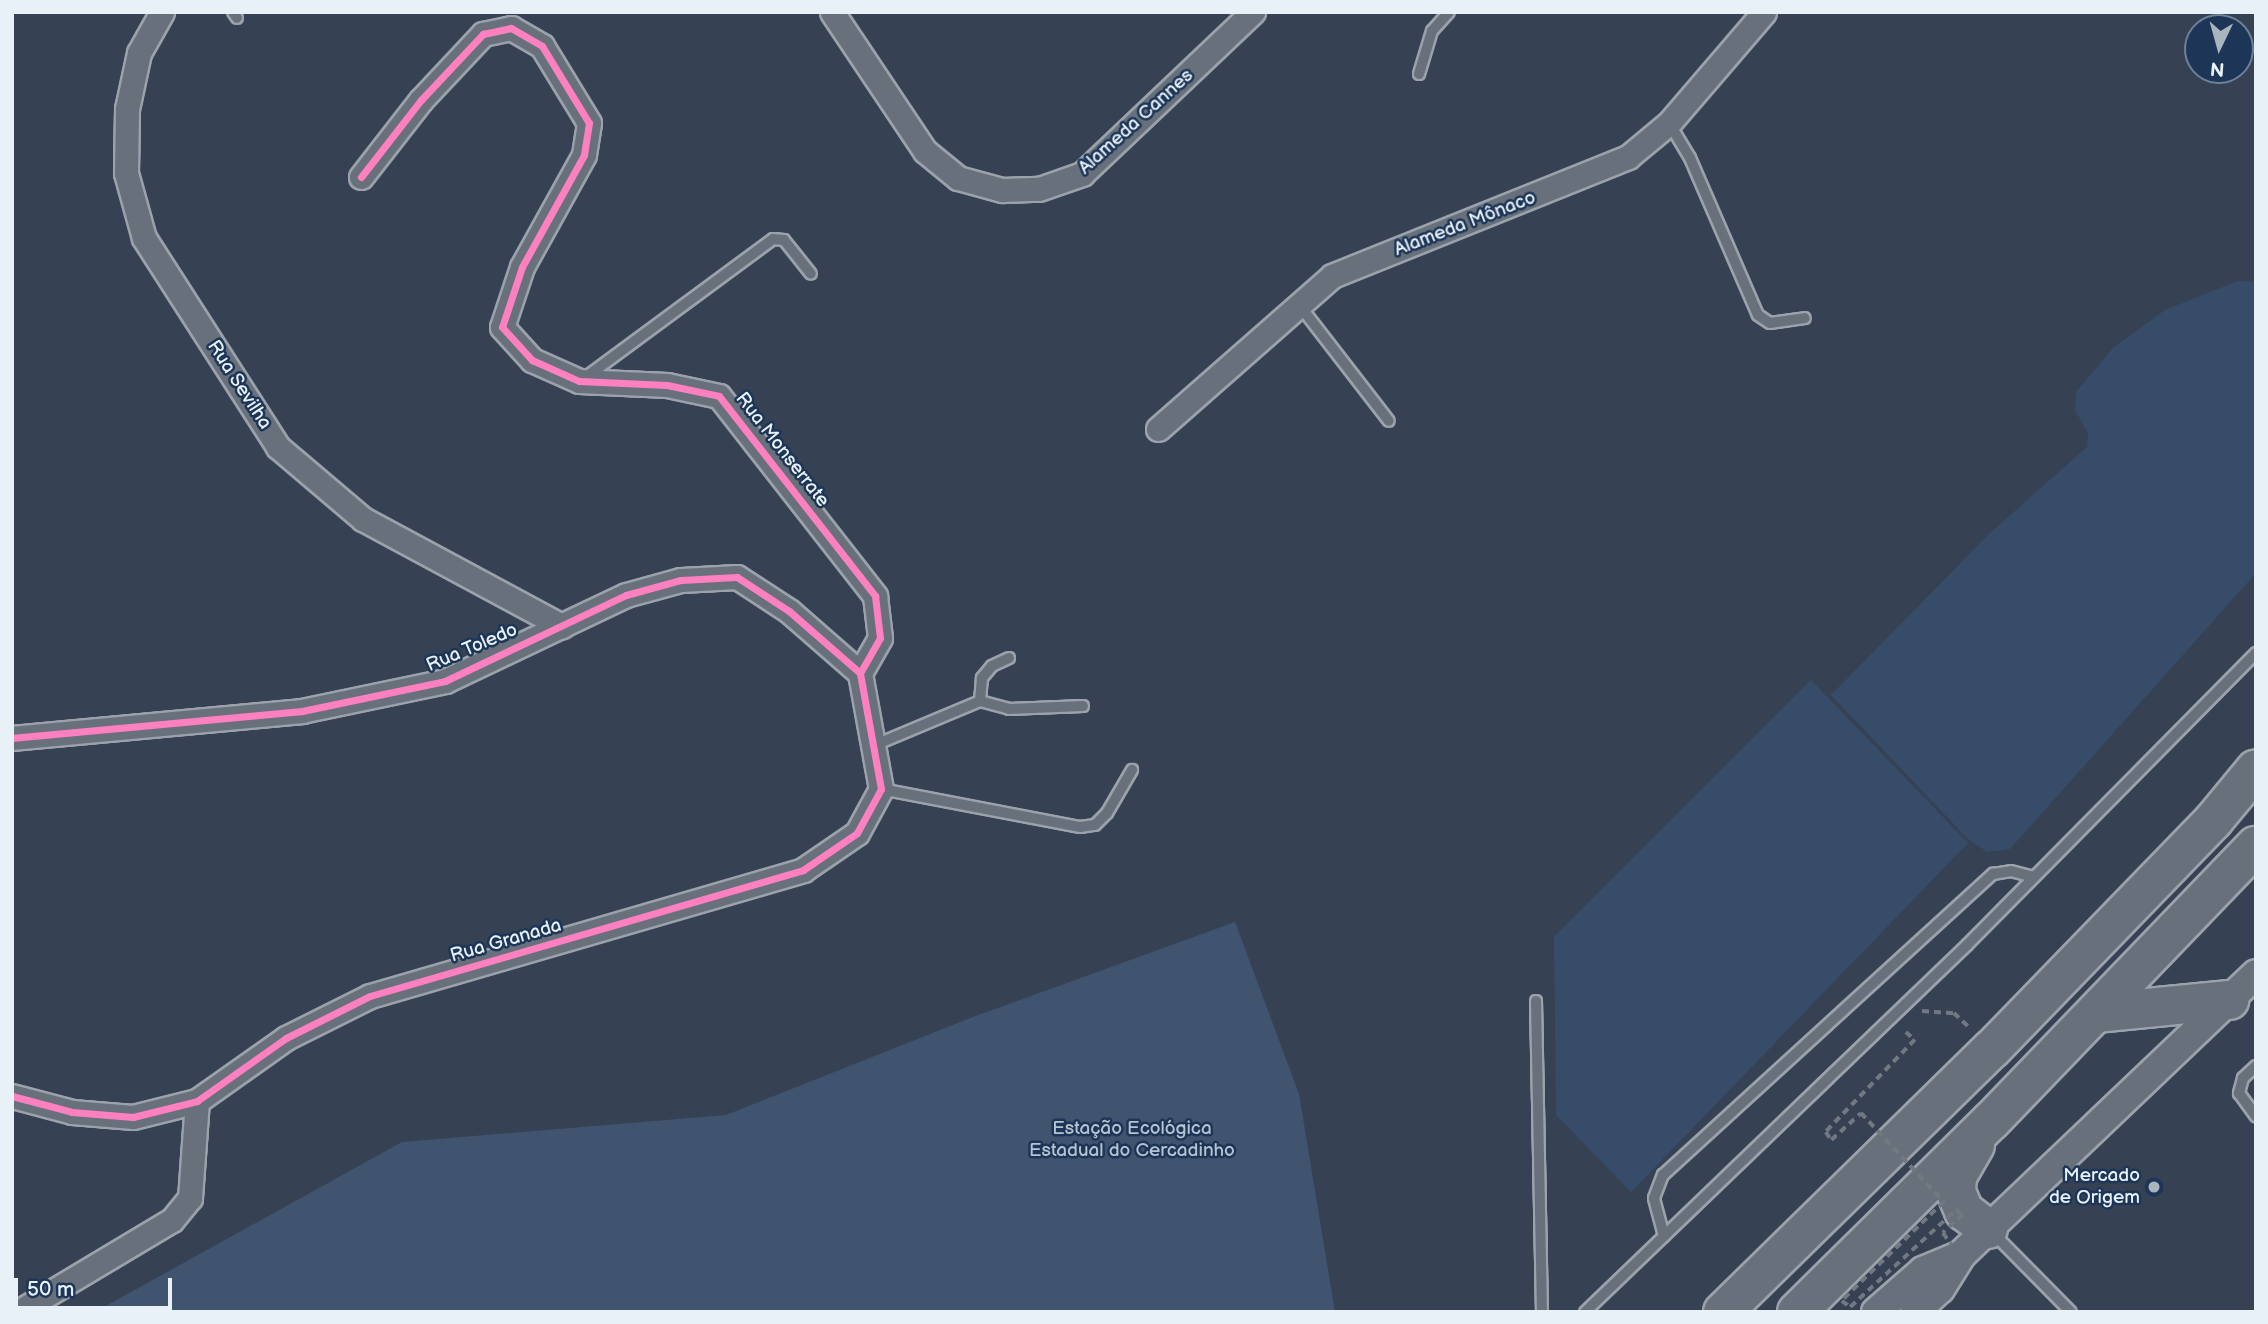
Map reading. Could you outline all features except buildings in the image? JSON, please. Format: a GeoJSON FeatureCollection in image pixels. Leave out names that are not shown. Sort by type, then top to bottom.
{"type":"FeatureCollection","features":[{"type":"Feature","properties":{"kind":"highway"},"geometry":{"type":"LineString","coordinates":[[1723,1312],[1992,1049],[2213,821],[2256,769]]}},
{"type":"Feature","properties":{"kind":"highway"},"geometry":{"type":"LineString","coordinates":[[1797,1312],[1992,1121],[2256,846]]}},
{"type":"Feature","properties":{"kind":"highway"},"geometry":{"type":"LineString","coordinates":[[2096,1013],[2228,1000]]}},
{"type":"Feature","properties":{"kind":"highway"},"geometry":{"type":"LineString","coordinates":[[1988,1229],[1964,1211],[1956,1192],[1957,1175],[1992,1121]]}},
{"type":"Feature","properties":{"kind":"street","name":"Rua Sevilha"},"geometry":{"type":"LineString","coordinates":[[162,12],[139,53],[127,109],[126,173],[144,238],[278,447],[363,519],[562,626]]}},
{"type":"Feature","properties":{"kind":"street","name":"Alameda Cannes"},"geometry":{"type":"LineString","coordinates":[[832,12],[925,151],[958,178],[1002,190],[1039,189],[1082,174],[1253,12]]}},
{"type":"Feature","properties":{"kind":"street","name":"Alameda Mônaco"},"geometry":{"type":"LineString","coordinates":[[1158,429],[1332,276],[1628,157],[1669,123],[1764,12]]}},
{"type":"Feature","properties":{"kind":"street","name":"Rua Monserrate"},"geometry":{"type":"LineString","coordinates":[[361,177],[421,100],[483,34],[511,28],[542,46],[589,123],[584,155],[522,267],[502,327],[532,360],[579,382],[667,385],[719,396],[875,596],[880,638],[860,673]]}},
{"type":"Feature","properties":{"kind":"street","name":"Rua Toledo"},"geometry":{"type":"LineString","coordinates":[[12,738],[167,727],[315,708],[445,681],[626,594],[681,580],[737,577],[789,611],[860,673]]}},
{"type":"Feature","properties":{"kind":"street"},"geometry":{"type":"LineString","coordinates":[[860,673],[881,789]]}},
{"type":"Feature","properties":{"kind":"street","name":"Rua Granada"},"geometry":{"type":"LineString","coordinates":[[12,1096],[72,1112],[133,1117],[197,1101],[286,1038],[370,996],[803,870],[857,833],[881,789]]}},
{"type":"Feature","properties":{"kind":"street"},"geometry":{"type":"LineString","coordinates":[[1876,1312],[1923,1271],[1988,1229],[2256,974]]}},
{"type":"Feature","properties":{"kind":"street"},"geometry":{"type":"LineString","coordinates":[[18,1312],[172,1220],[190,1198],[197,1101]]}},
{"type":"Feature","properties":{"kind":"street"},"geometry":{"type":"LineString","coordinates":[[1915,1312],[1940,1289],[1956,1250]]}},
{"type":"Feature","properties":{"kind":"lane"},"geometry":{"type":"LineString","coordinates":[[1419,74],[1432,31],[1449,12]]}},
{"type":"Feature","properties":{"kind":"lane"},"geometry":{"type":"LineString","coordinates":[[1669,123],[1690,158],[1758,315],[1770,323],[1805,318]]}},
{"type":"Feature","properties":{"kind":"lane"},"geometry":{"type":"LineString","coordinates":[[579,382],[772,239],[784,240],[811,274]]}},
{"type":"Feature","properties":{"kind":"lane"},"geometry":{"type":"LineString","coordinates":[[1300,306],[1389,421]]}},
{"type":"Feature","properties":{"kind":"lane"},"geometry":{"type":"LineString","coordinates":[[1585,1312],[2033,877],[2256,653]]}},
{"type":"Feature","properties":{"kind":"lane"},"geometry":{"type":"LineString","coordinates":[[980,701],[982,678],[992,666],[1009,658]]}},
{"type":"Feature","properties":{"kind":"lane"},"geometry":{"type":"LineString","coordinates":[[875,745],[980,701],[1009,709],[1083,706]]}},
{"type":"Feature","properties":{"kind":"lane"},"geometry":{"type":"LineString","coordinates":[[881,789],[1080,827],[1095,825],[1107,813],[1132,770]]}},
{"type":"Feature","properties":{"kind":"lane"},"geometry":{"type":"LineString","coordinates":[[1664,1236],[1654,1198],[1663,1175],[1993,874],[2011,871],[2033,877]]}},
{"type":"Feature","properties":{"kind":"lane"},"geometry":{"type":"LineString","coordinates":[[1536,1001],[1542,1312]]}},
{"type":"Feature","properties":{"kind":"lane"},"geometry":{"type":"LineString","coordinates":[[2256,1066],[2243,1078],[2239,1093],[2256,1116]]}},
{"type":"Feature","properties":{"kind":"lane"},"geometry":{"type":"LineString","coordinates":[[1988,1229],[2071,1312]]}},
{"type":"Feature","properties":{"kind":"path"},"geometry":{"type":"LineString","coordinates":[[1918,1012],[1928,1009],[1954,1013],[1992,1049]]}},
{"type":"Feature","properties":{"kind":"path"},"geometry":{"type":"LineString","coordinates":[[1907,1024],[1906,1032],[1915,1040],[1826,1132],[1831,1140],[1861,1113],[1944,1202],[1842,1301],[1850,1307],[1956,1210],[1963,1215],[1943,1233],[1956,1250]]}},
{"type":"Feature","properties":{"kind":"shaded area"},"geometry":{"type":"Polygon","coordinates":[[[2238,281],[2256,282],[2256,573],[2010,849],[1987,852],[1967,838],[1831,695],[1989,534],[2087,447],[2088,433],[2075,410],[2076,392],[2113,348],[2165,310],[2238,281]]]}},
{"type":"Feature","properties":{"kind":"shaded area"},"geometry":{"type":"Polygon","coordinates":[[[1811,680],[1968,843],[1631,1192],[1556,1115],[1554,937],[1811,680]]]}},
{"type":"Feature","properties":{"kind":"green space","name":"Estação Ecológica Estadual do Cercadinho"},"geometry":{"type":"Polygon","coordinates":[[[1235,922],[1299,1094],[1335,1312],[95,1312],[402,1142],[726,1115],[973,1017],[1235,922]]]}},
{"type":"Feature","properties":{"kind":"cycle path"},"geometry":{"type":"LineString","coordinates":[[361,177],[421,100],[483,34],[511,28],[542,46],[589,123],[584,155],[522,267],[502,327],[532,360],[579,381],[667,385],[719,396],[875,596],[880,638],[860,673]]}},
{"type":"Feature","properties":{"kind":"cycle path"},"geometry":{"type":"LineString","coordinates":[[12,738],[302,711],[445,681],[626,595],[681,580],[737,577],[789,611],[860,673]]}},
{"type":"Feature","properties":{"kind":"cycle path"},"geometry":{"type":"LineString","coordinates":[[12,1096],[72,1112],[133,1117],[197,1101],[286,1038],[370,996],[803,870],[857,833],[881,789],[860,673]]}},
{"type":"Feature","properties":{"kind":"place","name":"Mercado de Origem"},"geometry":{"type":"Point","coordinates":[2154,1187]}}]}
